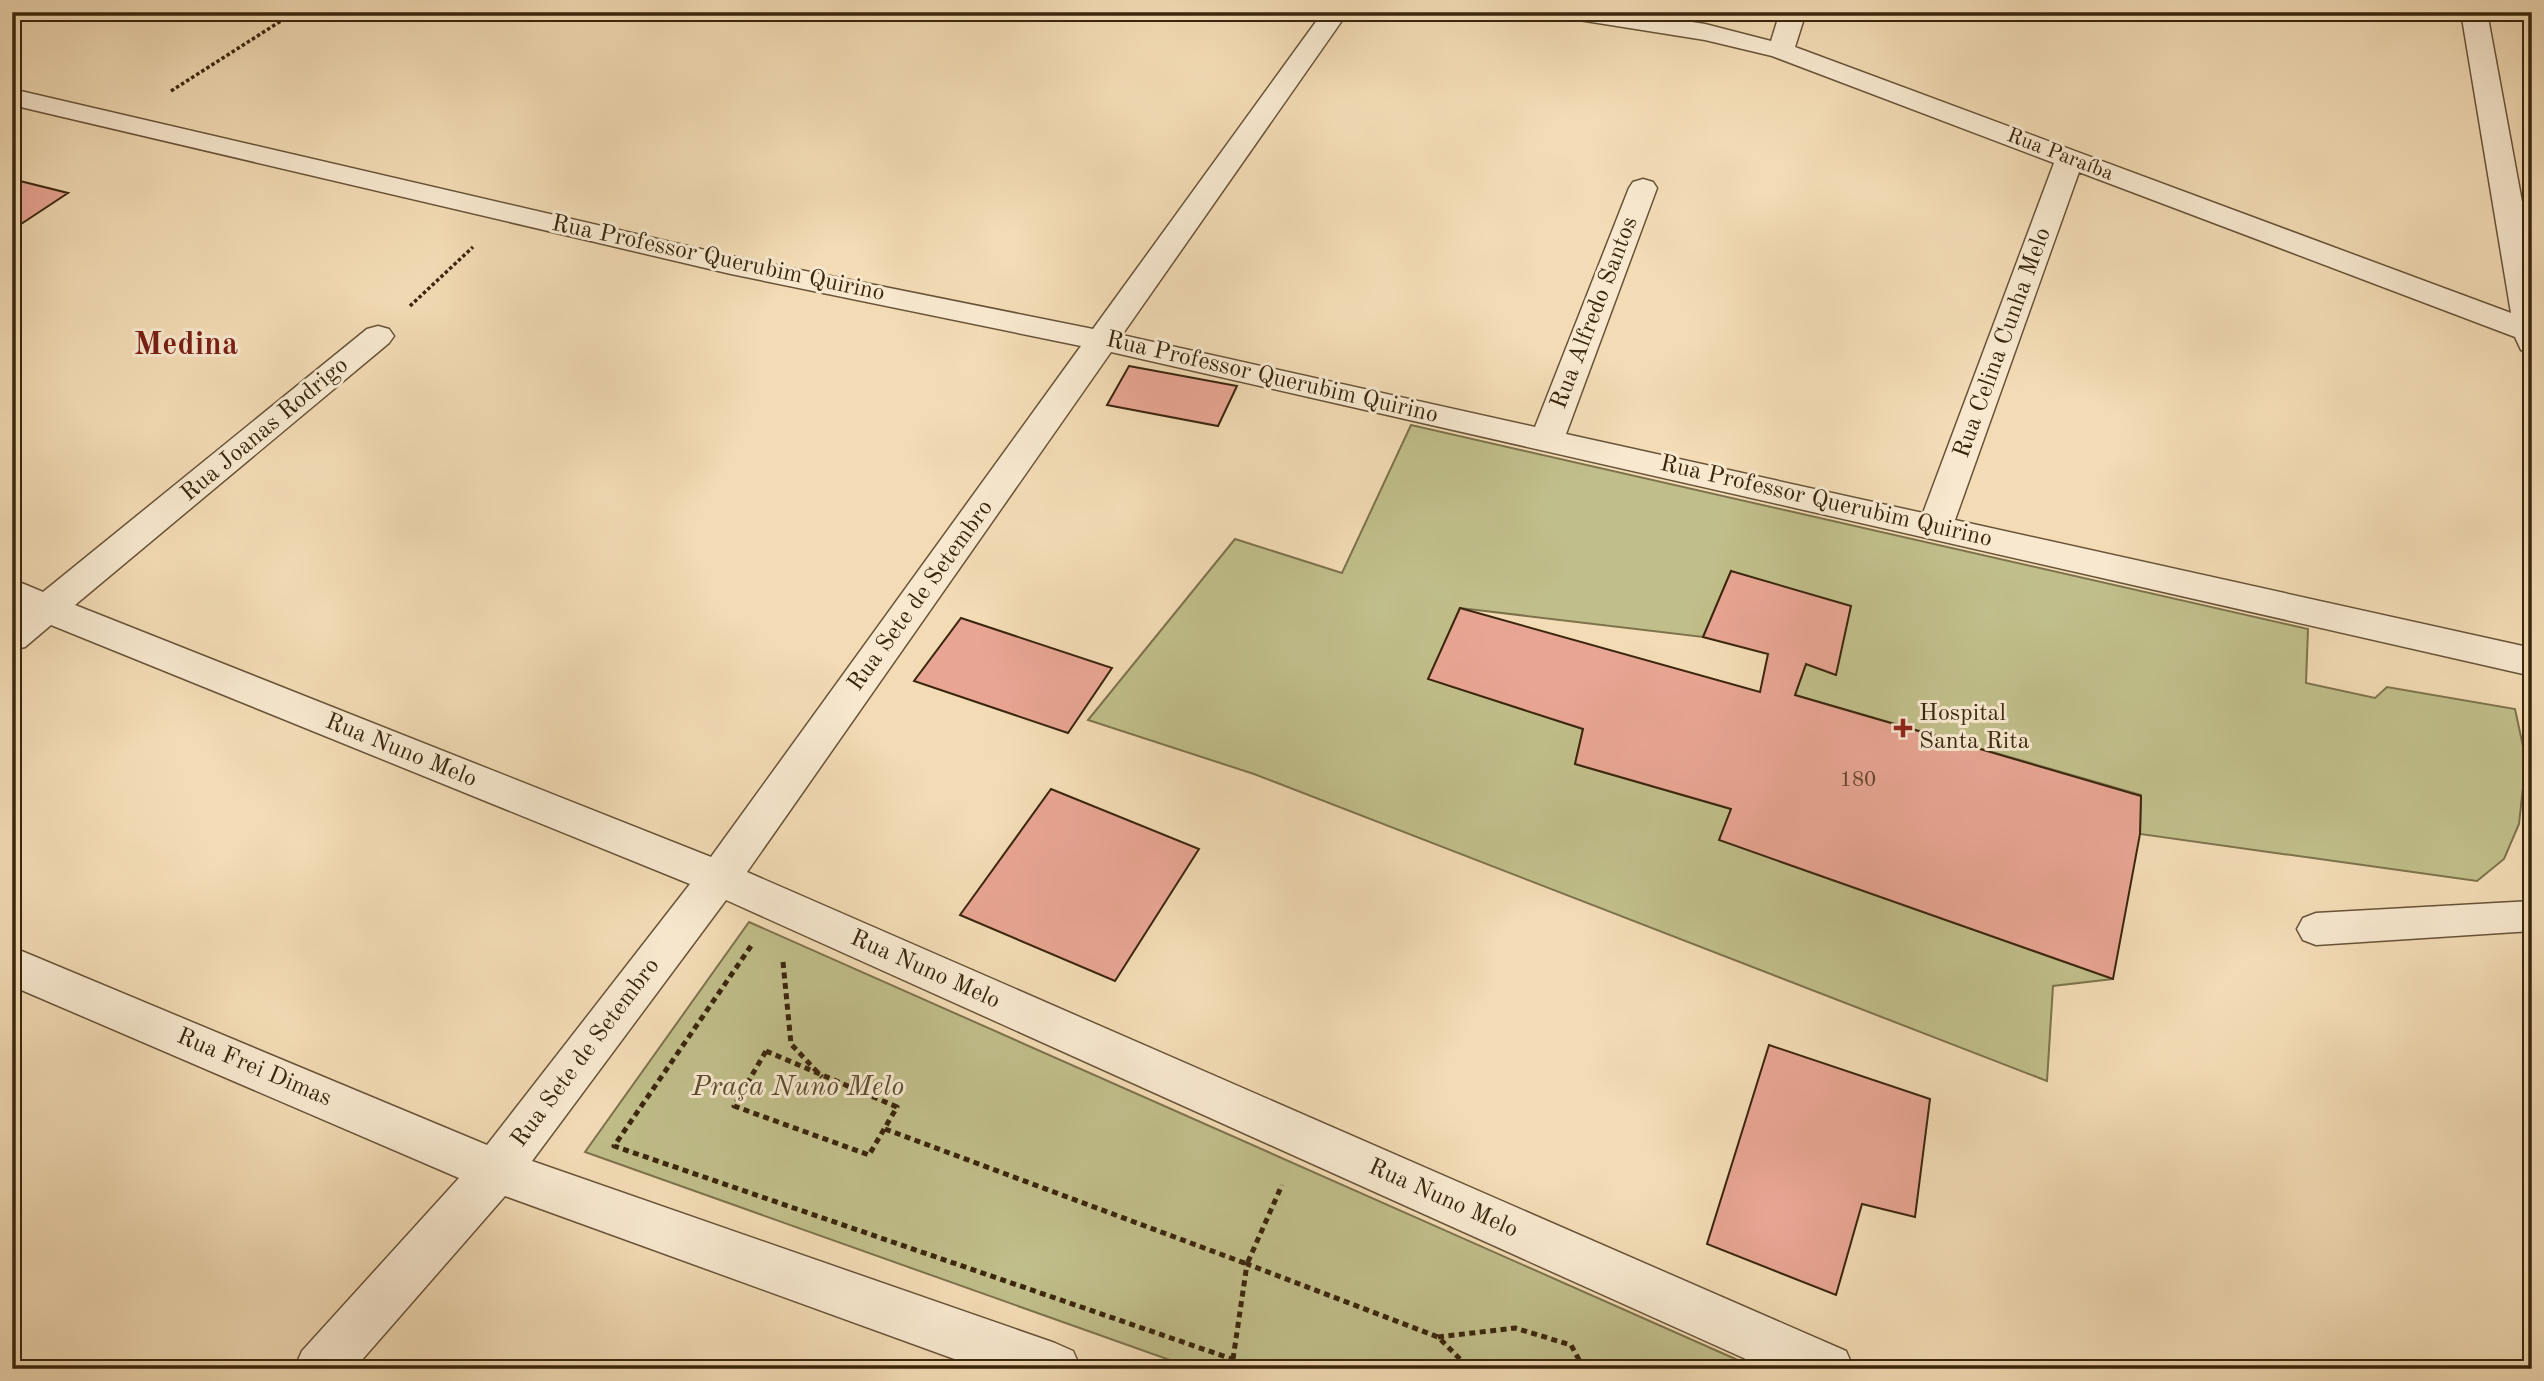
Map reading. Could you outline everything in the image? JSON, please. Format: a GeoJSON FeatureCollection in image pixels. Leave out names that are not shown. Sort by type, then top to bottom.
{"type":"FeatureCollection","features":[{"type":"Feature","properties":{"kind":"street","name":"Rua Sete de Setembro"},"geometry":{"type":"LineString","coordinates":[[320,1369],[495,1171],[719,878],[1336,12]]}},
{"type":"Feature","properties":{"kind":"street","name":"Rua Paraíba"},"geometry":{"type":"LineString","coordinates":[[1579,12],[1706,32],[1781,51],[2531,335]]}},
{"type":"Feature","properties":{"kind":"street"},"geometry":{"type":"LineString","coordinates":[[1781,51],[1793,12]]}},
{"type":"Feature","properties":{"kind":"street"},"geometry":{"type":"LineString","coordinates":[[2474,12],[2531,335]]}},
{"type":"Feature","properties":{"kind":"street","name":"Rua Professor Querubim Quirino"},"geometry":{"type":"LineString","coordinates":[[12,97],[731,265],[1104,341],[2532,662]]}},
{"type":"Feature","properties":{"kind":"street","name":"Rua Celina Cunha Melo"},"geometry":{"type":"LineString","coordinates":[[1935,527],[2070,159]]}},
{"type":"Feature","properties":{"kind":"street","name":"Rua Alfredo Santos"},"geometry":{"type":"LineString","coordinates":[[1546,439],[1643,188]]}},
{"type":"Feature","properties":{"kind":"street","name":"Rua Joanas Rodrigo"},"geometry":{"type":"LineString","coordinates":[[12,637],[378,337]]}},
{"type":"Feature","properties":{"kind":"street","name":"Rua Nuno Melo"},"geometry":{"type":"LineString","coordinates":[[12,592],[47,610],[719,878],[1828,1369]]}},
{"type":"Feature","properties":{"kind":"street","name":"Rua Frei Dimas"},"geometry":{"type":"LineString","coordinates":[[12,966],[495,1171]]}},
{"type":"Feature","properties":{"kind":"street"},"geometry":{"type":"LineString","coordinates":[[495,1171],[1055,1369]]}},
{"type":"Feature","properties":{"kind":"lane"},"geometry":{"type":"LineString","coordinates":[[2316,929],[2532,916]]}},
{"type":"Feature","properties":{"kind":"path"},"geometry":{"type":"LineString","coordinates":[[121,123],[295,12]]}},
{"type":"Feature","properties":{"kind":"path"},"geometry":{"type":"LineString","coordinates":[[378,337],[509,213]]}},
{"type":"Feature","properties":{"kind":"path"},"geometry":{"type":"LineString","coordinates":[[762,949],[752,944],[614,1146],[1261,1369]]}},
{"type":"Feature","properties":{"kind":"path"},"geometry":{"type":"LineString","coordinates":[[795,963],[782,958],[791,1044],[822,1077]]}},
{"type":"Feature","properties":{"kind":"path"},"geometry":{"type":"LineString","coordinates":[[766,1051],[822,1077],[897,1108],[869,1155],[734,1106],[766,1051]]}},
{"type":"Feature","properties":{"kind":"path"},"geometry":{"type":"LineString","coordinates":[[885,1129],[1437,1337],[1470,1369]]}},
{"type":"Feature","properties":{"kind":"path"},"geometry":{"type":"LineString","coordinates":[[1233,1359],[1247,1264],[1283,1181]]}},
{"type":"Feature","properties":{"kind":"path"},"geometry":{"type":"LineString","coordinates":[[1437,1337],[1515,1328],[1571,1345],[1584,1369]]}},
{"type":"Feature","properties":{"kind":"green space","name":"Hospital Santa Rita"},"geometry":{"type":"Polygon","coordinates":[[[1411,425],[2308,629],[2306,683],[2375,698],[2387,687],[2515,709],[2526,760],[2519,824],[2504,859],[2477,881],[2140,834],[2141,795],[1795,695],[1806,664],[1836,675],[1731,571],[1703,637],[1460,608],[1429,679],[1583,729],[1575,764],[1731,809],[1720,840],[2113,979],[2053,986],[2047,1081],[1254,774],[1088,720],[1235,539],[1342,573],[1411,425]]]}},
{"type":"Feature","properties":{"kind":"green space","name":"Praça Nuno Melo"},"geometry":{"type":"Polygon","coordinates":[[[749,922],[1758,1369],[1195,1369],[585,1152],[749,922]]]}},
{"type":"Feature","properties":{"kind":"building"},"geometry":{"type":"Polygon","coordinates":[[[12,179],[68,193],[12,230],[12,179]]]}},
{"type":"Feature","properties":{"kind":"building"},"geometry":{"type":"Polygon","coordinates":[[[1129,366],[1237,386],[1218,426],[1107,405],[1129,366]]]}},
{"type":"Feature","properties":{"kind":"building"},"geometry":{"type":"Polygon","coordinates":[[[1731,571],[1851,606],[1836,675],[1806,664],[1795,695],[2141,796],[2140,834],[2113,979],[1719,840],[1731,809],[1575,764],[1583,729],[1428,679],[1460,608],[1760,692],[1768,654],[1703,637],[1731,571]]]}},
{"type":"Feature","properties":{"kind":"building"},"geometry":{"type":"Polygon","coordinates":[[[961,618],[1112,668],[1068,733],[914,681],[961,618]]]}},
{"type":"Feature","properties":{"kind":"building"},"geometry":{"type":"Polygon","coordinates":[[[1051,789],[1199,849],[1115,981],[960,915],[1051,789]]]}},
{"type":"Feature","properties":{"kind":"building"},"geometry":{"type":"Polygon","coordinates":[[[1769,1045],[1930,1099],[1915,1217],[1862,1204],[1836,1295],[1707,1244],[1769,1045]]]}},
{"type":"Feature","properties":{"kind":"place","name":"Hospital Santa Rita"},"geometry":{"type":"Point","coordinates":[1903,728]}},
{"type":"Feature","properties":{"kind":"district","name":"Medina"},"geometry":{"type":"Point","coordinates":[186,346]}}]}
